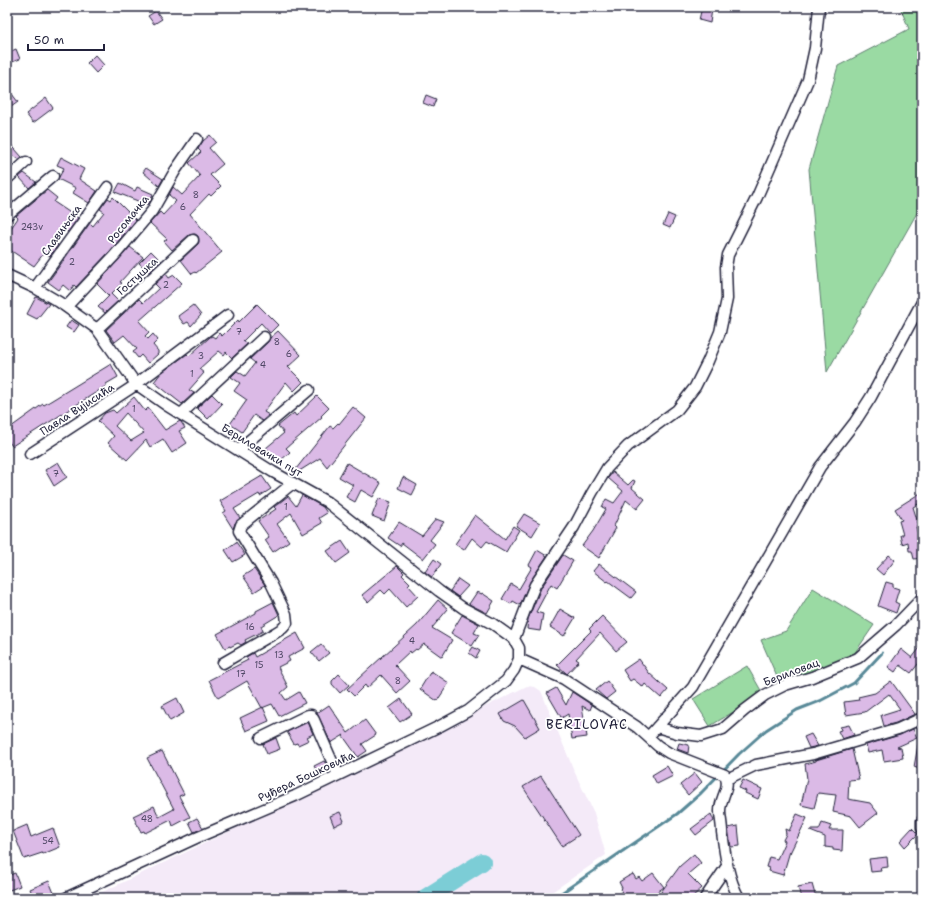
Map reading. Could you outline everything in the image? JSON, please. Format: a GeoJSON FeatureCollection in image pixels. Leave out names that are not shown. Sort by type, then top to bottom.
{"type":"FeatureCollection","features":[{"type":"Feature","properties":{"kind":"street"},"geometry":{"type":"LineString","coordinates":[[819,7],[815,48],[808,80],[757,197],[728,255],[726,267],[727,299],[720,332],[708,362],[695,387],[677,410],[628,446],[607,468],[574,527],[535,585],[514,639],[519,648],[519,659],[564,679],[631,723],[669,753],[722,775],[756,765],[813,754],[898,729],[922,718]]}},
{"type":"Feature","properties":{"kind":"street","name":"Росомачка"},"geometry":{"type":"LineString","coordinates":[[67,306],[152,211],[197,139]]}},
{"type":"Feature","properties":{"kind":"street"},"geometry":{"type":"LineString","coordinates":[[7,179],[26,162]]}},
{"type":"Feature","properties":{"kind":"street"},"geometry":{"type":"LineString","coordinates":[[7,215],[53,176]]}},
{"type":"Feature","properties":{"kind":"street","name":"Славињска"},"geometry":{"type":"LineString","coordinates":[[35,288],[108,187]]}},
{"type":"Feature","properties":{"kind":"street","name":"Гостушка"},"geometry":{"type":"LineString","coordinates":[[97,328],[193,240]]}},
{"type":"Feature","properties":{"kind":"street","name":"Бериловачки пут"},"geometry":{"type":"LineString","coordinates":[[7,275],[35,288],[67,306],[97,328],[136,384],[273,472],[327,502],[439,592],[463,608],[493,624],[514,639]]}},
{"type":"Feature","properties":{"kind":"street"},"geometry":{"type":"LineString","coordinates":[[648,737],[693,687],[820,467],[855,422],[871,397],[922,302]]}},
{"type":"Feature","properties":{"kind":"street","name":"Павла Вујисића"},"geometry":{"type":"LineString","coordinates":[[30,454],[136,384],[228,315]]}},
{"type":"Feature","properties":{"kind":"street"},"geometry":{"type":"LineString","coordinates":[[181,414],[264,337]]}},
{"type":"Feature","properties":{"kind":"street"},"geometry":{"type":"LineString","coordinates":[[238,450],[309,390]]}},
{"type":"Feature","properties":{"kind":"street"},"geometry":{"type":"LineString","coordinates":[[223,663],[275,633],[283,628],[287,623],[286,614],[271,582],[239,531],[241,525],[293,483]]}},
{"type":"Feature","properties":{"kind":"street","name":"Бериловац"},"geometry":{"type":"LineString","coordinates":[[657,727],[677,733],[701,736],[723,729],[765,695],[785,685],[812,677],[858,658],[896,625],[922,598]]}},
{"type":"Feature","properties":{"kind":"street","name":"Руђера Бошковића"},"geometry":{"type":"LineString","coordinates":[[66,898],[196,838],[295,796],[440,726],[468,711],[506,681],[514,670],[519,659]]}},
{"type":"Feature","properties":{"kind":"street"},"geometry":{"type":"LineString","coordinates":[[261,738],[308,714],[311,715],[338,775]]}},
{"type":"Feature","properties":{"kind":"street"},"geometry":{"type":"LineString","coordinates":[[722,775],[727,785],[720,810],[727,866],[730,880],[739,898]]}},
{"type":"Feature","properties":{"kind":"street"},"geometry":{"type":"LineString","coordinates":[[922,821],[922,828]]}},
{"type":"Feature","properties":{"kind":"street"},"geometry":{"type":"LineString","coordinates":[[705,898],[727,866]]}},
{"type":"Feature","properties":{"kind":"shaded area"},"geometry":{"type":"Polygon","coordinates":[[[527,686],[535,687],[541,691],[575,773],[594,813],[606,855],[543,898],[90,898],[316,790],[527,686]]]}},
{"type":"Feature","properties":{"kind":"green space"},"geometry":{"type":"Polygon","coordinates":[[[900,7],[922,7],[922,204],[827,372],[809,169],[838,66],[909,29],[900,7]]]}},
{"type":"Feature","properties":{"kind":"green space"},"geometry":{"type":"Polygon","coordinates":[[[813,588],[874,625],[854,654],[813,673],[780,684],[761,640],[786,631],[813,588]]]}},
{"type":"Feature","properties":{"kind":"green space"},"geometry":{"type":"Polygon","coordinates":[[[747,666],[763,694],[710,726],[693,699],[747,666]]]}},
{"type":"Feature","properties":{"kind":"building"},"geometry":{"type":"Polygon","coordinates":[[[702,7],[712,9],[710,23],[699,20],[702,7]]]}},
{"type":"Feature","properties":{"kind":"building"},"geometry":{"type":"Polygon","coordinates":[[[156,11],[162,19],[154,24],[148,16],[156,11]]]}},
{"type":"Feature","properties":{"kind":"building"},"geometry":{"type":"Polygon","coordinates":[[[16,49],[20,59],[7,64],[7,53],[16,49]]]}},
{"type":"Feature","properties":{"kind":"building"},"geometry":{"type":"Polygon","coordinates":[[[95,55],[104,65],[96,73],[87,63],[95,55]]]}},
{"type":"Feature","properties":{"kind":"building"},"geometry":{"type":"Polygon","coordinates":[[[12,94],[18,102],[7,110],[7,97],[12,94]]]}},
{"type":"Feature","properties":{"kind":"building"},"geometry":{"type":"Polygon","coordinates":[[[426,95],[436,99],[433,107],[423,103],[426,95]]]}},
{"type":"Feature","properties":{"kind":"building"},"geometry":{"type":"Polygon","coordinates":[[[46,98],[53,108],[33,123],[26,114],[46,98]]]}},
{"type":"Feature","properties":{"kind":"building"},"geometry":{"type":"Polygon","coordinates":[[[210,135],[216,142],[209,148],[223,164],[210,175],[221,186],[211,196],[209,194],[190,214],[222,252],[196,273],[195,272],[192,274],[181,260],[198,244],[198,236],[195,234],[189,235],[172,250],[164,241],[167,239],[150,223],[160,212],[163,215],[176,201],[169,195],[173,187],[182,195],[200,176],[189,163],[201,152],[198,149],[203,141],[210,135]]]}},
{"type":"Feature","properties":{"kind":"building"},"geometry":{"type":"Polygon","coordinates":[[[7,140],[22,157],[19,159],[7,153],[7,140]]]}},
{"type":"Feature","properties":{"kind":"building"},"geometry":{"type":"Polygon","coordinates":[[[61,157],[84,169],[79,179],[97,191],[89,203],[73,193],[76,188],[58,179],[64,168],[57,165],[61,157]]]}},
{"type":"Feature","properties":{"kind":"building"},"geometry":{"type":"Polygon","coordinates":[[[146,168],[163,179],[159,186],[143,172],[146,168]]]}},
{"type":"Feature","properties":{"kind":"building"},"geometry":{"type":"Polygon","coordinates":[[[24,173],[36,182],[29,188],[19,177],[24,173]]]}},
{"type":"Feature","properties":{"kind":"building"},"geometry":{"type":"Polygon","coordinates":[[[120,183],[135,191],[137,187],[153,194],[148,205],[115,192],[120,183]]]}},
{"type":"Feature","properties":{"kind":"building"},"geometry":{"type":"Polygon","coordinates":[[[47,190],[57,198],[54,202],[78,218],[68,232],[61,228],[53,241],[58,245],[50,256],[44,253],[34,266],[7,248],[7,234],[18,218],[16,216],[47,190]]]}},
{"type":"Feature","properties":{"kind":"building"},"geometry":{"type":"Polygon","coordinates":[[[113,197],[136,220],[110,251],[76,287],[74,285],[70,291],[63,285],[59,290],[48,282],[90,223],[93,226],[104,212],[100,209],[108,198],[111,200],[113,197]]]}},
{"type":"Feature","properties":{"kind":"building"},"geometry":{"type":"Polygon","coordinates":[[[668,214],[675,217],[670,228],[663,225],[668,214]]]}},
{"type":"Feature","properties":{"kind":"building"},"geometry":{"type":"Polygon","coordinates":[[[130,247],[143,257],[111,294],[118,301],[105,313],[98,307],[109,296],[97,284],[130,247]]]}},
{"type":"Feature","properties":{"kind":"building"},"geometry":{"type":"Polygon","coordinates":[[[151,251],[161,261],[149,272],[139,263],[151,251]]]}},
{"type":"Feature","properties":{"kind":"building"},"geometry":{"type":"Polygon","coordinates":[[[166,274],[169,278],[174,275],[182,283],[139,321],[149,332],[145,336],[148,339],[153,334],[158,340],[153,345],[158,351],[158,354],[148,363],[141,355],[138,358],[133,352],[137,349],[124,335],[115,342],[106,330],[139,299],[143,303],[159,288],[155,284],[166,274]]]}},
{"type":"Feature","properties":{"kind":"building"},"geometry":{"type":"Polygon","coordinates":[[[36,297],[49,304],[37,319],[27,314],[36,297]]]}},
{"type":"Feature","properties":{"kind":"building"},"geometry":{"type":"Polygon","coordinates":[[[257,304],[278,325],[270,333],[261,323],[243,341],[247,344],[232,358],[226,352],[224,355],[219,351],[199,369],[204,373],[189,390],[194,393],[182,404],[154,382],[161,373],[187,354],[189,356],[210,337],[212,336],[215,338],[219,333],[222,336],[257,304]]]}},
{"type":"Feature","properties":{"kind":"building"},"geometry":{"type":"Polygon","coordinates":[[[193,305],[201,315],[191,326],[188,322],[184,324],[178,316],[193,305]]]}},
{"type":"Feature","properties":{"kind":"building"},"geometry":{"type":"Polygon","coordinates":[[[71,320],[79,325],[74,332],[66,327],[71,320]]]}},
{"type":"Feature","properties":{"kind":"building"},"geometry":{"type":"Polygon","coordinates":[[[278,331],[301,355],[288,367],[303,382],[294,391],[286,382],[264,412],[269,415],[262,421],[254,415],[242,432],[230,424],[247,400],[234,391],[240,383],[231,377],[237,371],[245,376],[255,363],[250,359],[278,331]]]}},
{"type":"Feature","properties":{"kind":"building"},"geometry":{"type":"Polygon","coordinates":[[[111,364],[118,377],[12,446],[7,439],[7,430],[43,404],[44,405],[111,364]]]}},
{"type":"Feature","properties":{"kind":"building"},"geometry":{"type":"Polygon","coordinates":[[[212,394],[222,404],[208,419],[197,408],[212,394]]]}},
{"type":"Feature","properties":{"kind":"building"},"geometry":{"type":"Polygon","coordinates":[[[317,396],[329,408],[321,416],[322,417],[286,448],[290,452],[279,462],[266,448],[284,433],[278,426],[294,413],[296,416],[317,396]]]}},
{"type":"Feature","properties":{"kind":"building"},"geometry":{"type":"Polygon","coordinates":[[[134,397],[145,411],[148,408],[165,430],[180,421],[185,428],[179,431],[187,443],[172,453],[163,439],[150,447],[146,440],[127,460],[108,443],[114,436],[98,421],[105,413],[113,410],[116,413],[134,397]],[[126,413],[115,426],[131,441],[144,433],[126,413]]]}},
{"type":"Feature","properties":{"kind":"building"},"geometry":{"type":"Polygon","coordinates":[[[353,407],[366,418],[327,467],[320,458],[293,475],[292,474],[330,426],[333,428],[338,423],[339,424],[353,407]]]}},
{"type":"Feature","properties":{"kind":"building"},"geometry":{"type":"Polygon","coordinates":[[[58,462],[67,477],[54,486],[45,470],[58,462]]]}},
{"type":"Feature","properties":{"kind":"building"},"geometry":{"type":"Polygon","coordinates":[[[347,463],[381,483],[373,497],[361,490],[355,502],[346,497],[353,485],[339,477],[347,463]]]}},
{"type":"Feature","properties":{"kind":"building"},"geometry":{"type":"Polygon","coordinates":[[[613,472],[628,485],[633,480],[635,481],[632,488],[645,499],[637,509],[626,500],[614,526],[616,528],[599,558],[582,546],[606,509],[602,507],[606,499],[614,503],[623,491],[608,478],[613,472]]]}},
{"type":"Feature","properties":{"kind":"building"},"geometry":{"type":"Polygon","coordinates":[[[262,476],[271,489],[260,496],[259,494],[234,509],[240,518],[235,523],[233,529],[223,513],[226,511],[220,501],[262,476]]]}},
{"type":"Feature","properties":{"kind":"building"},"geometry":{"type":"Polygon","coordinates":[[[403,477],[417,485],[412,495],[398,488],[403,477]]]}},
{"type":"Feature","properties":{"kind":"building"},"geometry":{"type":"Polygon","coordinates":[[[922,492],[922,502],[913,507],[919,526],[916,527],[922,546],[922,558],[914,559],[912,551],[909,551],[908,542],[902,544],[900,535],[903,535],[899,521],[902,520],[895,509],[922,492]]]}},
{"type":"Feature","properties":{"kind":"building"},"geometry":{"type":"Polygon","coordinates":[[[302,495],[323,507],[327,513],[319,518],[322,523],[303,534],[291,513],[277,524],[289,541],[273,552],[265,540],[269,537],[258,521],[276,509],[274,507],[288,496],[296,506],[302,495]]]}},
{"type":"Feature","properties":{"kind":"building"},"geometry":{"type":"Polygon","coordinates":[[[379,498],[391,502],[384,521],[372,516],[379,498]]]}},
{"type":"Feature","properties":{"kind":"building"},"geometry":{"type":"Polygon","coordinates":[[[524,514],[540,523],[532,536],[516,526],[524,514]]]}},
{"type":"Feature","properties":{"kind":"building"},"geometry":{"type":"Polygon","coordinates":[[[475,515],[505,539],[513,526],[519,530],[506,552],[487,541],[482,547],[472,538],[464,550],[455,544],[475,515]]]}},
{"type":"Feature","properties":{"kind":"building"},"geometry":{"type":"Polygon","coordinates":[[[436,519],[444,522],[430,540],[435,544],[423,559],[402,543],[400,546],[388,538],[399,522],[422,536],[436,519]]]}},
{"type":"Feature","properties":{"kind":"building"},"geometry":{"type":"Polygon","coordinates":[[[342,541],[350,553],[336,563],[327,551],[342,541]]]}},
{"type":"Feature","properties":{"kind":"building"},"geometry":{"type":"Polygon","coordinates":[[[236,542],[245,555],[233,562],[225,550],[236,542]]]}},
{"type":"Feature","properties":{"kind":"building"},"geometry":{"type":"Polygon","coordinates":[[[537,550],[547,556],[530,582],[520,605],[513,601],[511,604],[502,599],[511,584],[519,589],[532,567],[529,565],[537,550]]]}},
{"type":"Feature","properties":{"kind":"building"},"geometry":{"type":"Polygon","coordinates":[[[563,555],[573,561],[557,588],[551,584],[536,612],[543,614],[540,631],[527,629],[528,619],[541,588],[563,555]]]}},
{"type":"Feature","properties":{"kind":"building"},"geometry":{"type":"Polygon","coordinates":[[[889,555],[895,560],[883,575],[876,569],[889,555]]]}},
{"type":"Feature","properties":{"kind":"building"},"geometry":{"type":"Polygon","coordinates":[[[434,559],[441,564],[432,577],[425,572],[434,559]]]}},
{"type":"Feature","properties":{"kind":"building"},"geometry":{"type":"Polygon","coordinates":[[[599,564],[636,592],[631,598],[593,571],[599,564]]]}},
{"type":"Feature","properties":{"kind":"building"},"geometry":{"type":"Polygon","coordinates":[[[397,566],[404,573],[402,575],[410,583],[408,585],[418,596],[406,607],[390,589],[385,594],[381,590],[368,602],[362,595],[397,566]]]}},
{"type":"Feature","properties":{"kind":"building"},"geometry":{"type":"Polygon","coordinates":[[[254,569],[265,585],[254,592],[243,576],[254,569]]]}},
{"type":"Feature","properties":{"kind":"building"},"geometry":{"type":"Polygon","coordinates":[[[458,579],[468,586],[458,597],[450,591],[458,579]]]}},
{"type":"Feature","properties":{"kind":"building"},"geometry":{"type":"Polygon","coordinates":[[[886,582],[893,584],[893,587],[899,589],[895,602],[899,604],[896,613],[878,606],[886,582]]]}},
{"type":"Feature","properties":{"kind":"building"},"geometry":{"type":"Polygon","coordinates":[[[477,592],[482,593],[494,601],[487,613],[469,604],[477,592]]]}},
{"type":"Feature","properties":{"kind":"building"},"geometry":{"type":"Polygon","coordinates":[[[438,600],[448,609],[432,628],[452,640],[442,657],[424,644],[411,653],[410,651],[395,665],[410,681],[397,693],[381,675],[367,688],[365,685],[354,696],[347,689],[417,625],[438,600]]]}},
{"type":"Feature","properties":{"kind":"building"},"geometry":{"type":"Polygon","coordinates":[[[273,602],[279,615],[261,626],[263,631],[245,640],[246,642],[241,645],[238,643],[225,648],[217,634],[273,602]]]}},
{"type":"Feature","properties":{"kind":"building"},"geometry":{"type":"Polygon","coordinates":[[[560,609],[575,618],[564,636],[550,627],[560,609]]]}},
{"type":"Feature","properties":{"kind":"building"},"geometry":{"type":"Polygon","coordinates":[[[462,615],[479,624],[474,633],[479,635],[472,646],[451,633],[462,615]]]}},
{"type":"Feature","properties":{"kind":"building"},"geometry":{"type":"Polygon","coordinates":[[[602,616],[627,642],[616,651],[600,633],[576,659],[579,661],[567,674],[557,665],[591,631],[589,629],[602,616]]]}},
{"type":"Feature","properties":{"kind":"building"},"geometry":{"type":"Polygon","coordinates":[[[297,633],[305,648],[288,657],[290,661],[278,667],[288,687],[281,693],[286,700],[299,692],[305,703],[279,716],[272,704],[262,708],[247,681],[218,698],[209,680],[248,660],[246,657],[253,653],[255,657],[297,633]]]}},
{"type":"Feature","properties":{"kind":"building"},"geometry":{"type":"Polygon","coordinates":[[[321,644],[329,653],[319,661],[311,652],[321,644]]]}},
{"type":"Feature","properties":{"kind":"building"},"geometry":{"type":"Polygon","coordinates":[[[922,645],[922,659],[911,673],[900,665],[895,672],[888,667],[901,649],[912,658],[922,645]]]}},
{"type":"Feature","properties":{"kind":"building"},"geometry":{"type":"Polygon","coordinates":[[[473,647],[480,651],[476,658],[469,653],[473,647]]]}},
{"type":"Feature","properties":{"kind":"building"},"geometry":{"type":"Polygon","coordinates":[[[639,659],[649,673],[668,690],[661,698],[645,684],[643,687],[633,679],[630,681],[623,670],[639,659]]]}},
{"type":"Feature","properties":{"kind":"building"},"geometry":{"type":"Polygon","coordinates":[[[431,671],[449,683],[437,701],[420,689],[431,671]]]}},
{"type":"Feature","properties":{"kind":"building"},"geometry":{"type":"Polygon","coordinates":[[[339,674],[349,685],[340,693],[332,684],[332,681],[339,674]]]}},
{"type":"Feature","properties":{"kind":"building"},"geometry":{"type":"Polygon","coordinates":[[[607,681],[615,692],[606,699],[596,690],[607,681]]]}},
{"type":"Feature","properties":{"kind":"building"},"geometry":{"type":"Polygon","coordinates":[[[891,681],[915,714],[896,723],[884,726],[881,715],[900,709],[889,694],[865,712],[846,715],[844,702],[859,700],[858,697],[875,693],[891,681]]]}},
{"type":"Feature","properties":{"kind":"building"},"geometry":{"type":"Polygon","coordinates":[[[556,688],[566,705],[572,692],[592,705],[590,710],[582,706],[587,737],[572,739],[568,714],[560,719],[561,717],[547,693],[556,688]]]}},
{"type":"Feature","properties":{"kind":"building"},"geometry":{"type":"Polygon","coordinates":[[[177,698],[184,713],[170,721],[162,706],[177,698]]]}},
{"type":"Feature","properties":{"kind":"building"},"geometry":{"type":"Polygon","coordinates":[[[401,699],[412,714],[400,722],[389,708],[401,699]]]}},
{"type":"Feature","properties":{"kind":"building"},"geometry":{"type":"Polygon","coordinates":[[[524,700],[540,728],[525,737],[515,726],[504,721],[500,714],[524,700]]]}},
{"type":"Feature","properties":{"kind":"building"},"geometry":{"type":"Polygon","coordinates":[[[329,705],[348,733],[365,720],[376,735],[362,744],[367,751],[358,757],[343,736],[344,735],[331,743],[317,713],[329,705]]]}},
{"type":"Feature","properties":{"kind":"building"},"geometry":{"type":"Polygon","coordinates":[[[263,707],[269,721],[246,731],[240,718],[263,707]]]}},
{"type":"Feature","properties":{"kind":"building"},"geometry":{"type":"Polygon","coordinates":[[[308,722],[313,734],[307,737],[309,740],[298,745],[297,743],[294,744],[287,732],[308,722]]]}},
{"type":"Feature","properties":{"kind":"building"},"geometry":{"type":"Polygon","coordinates":[[[849,725],[854,735],[842,739],[838,731],[841,730],[840,727],[849,725]]]}},
{"type":"Feature","properties":{"kind":"building"},"geometry":{"type":"Polygon","coordinates":[[[913,729],[917,738],[897,747],[901,748],[903,758],[884,761],[882,750],[868,753],[866,745],[900,735],[913,729]]]}},
{"type":"Feature","properties":{"kind":"building"},"geometry":{"type":"Polygon","coordinates":[[[811,734],[818,746],[809,748],[804,737],[811,734]]]}},
{"type":"Feature","properties":{"kind":"building"},"geometry":{"type":"Polygon","coordinates":[[[276,738],[280,749],[267,754],[263,744],[276,738]]]}},
{"type":"Feature","properties":{"kind":"building"},"geometry":{"type":"Polygon","coordinates":[[[679,743],[689,745],[688,753],[677,749],[679,743]]]}},
{"type":"Feature","properties":{"kind":"building"},"geometry":{"type":"Polygon","coordinates":[[[918,745],[922,745],[922,770],[914,767],[918,745]]]}},
{"type":"Feature","properties":{"kind":"building"},"geometry":{"type":"Polygon","coordinates":[[[852,749],[859,779],[849,780],[848,799],[870,803],[878,813],[860,827],[851,816],[833,812],[836,795],[818,793],[814,808],[801,805],[807,779],[805,764],[852,749]]]}},
{"type":"Feature","properties":{"kind":"building"},"geometry":{"type":"Polygon","coordinates":[[[162,751],[184,794],[179,796],[190,817],[173,826],[171,820],[145,833],[144,831],[141,832],[133,816],[154,806],[159,817],[174,809],[147,758],[162,751]]]}},
{"type":"Feature","properties":{"kind":"building"},"geometry":{"type":"Polygon","coordinates":[[[324,761],[328,768],[318,773],[314,766],[324,761]]]}},
{"type":"Feature","properties":{"kind":"building"},"geometry":{"type":"Polygon","coordinates":[[[667,766],[673,776],[657,784],[652,775],[667,766]]]}},
{"type":"Feature","properties":{"kind":"building"},"geometry":{"type":"Polygon","coordinates":[[[695,773],[702,782],[688,795],[680,785],[695,773]]]}},
{"type":"Feature","properties":{"kind":"building"},"geometry":{"type":"Polygon","coordinates":[[[541,776],[579,835],[562,846],[523,787],[541,776]]]}},
{"type":"Feature","properties":{"kind":"building"},"geometry":{"type":"Polygon","coordinates":[[[743,780],[762,789],[758,799],[745,793],[746,791],[739,788],[743,780]]]}},
{"type":"Feature","properties":{"kind":"building"},"geometry":{"type":"Polygon","coordinates":[[[340,812],[344,821],[334,826],[330,816],[340,812]]]}},
{"type":"Feature","properties":{"kind":"building"},"geometry":{"type":"Polygon","coordinates":[[[711,814],[714,821],[696,835],[691,829],[711,814]]]}},
{"type":"Feature","properties":{"kind":"building"},"geometry":{"type":"Polygon","coordinates":[[[797,814],[807,818],[790,853],[790,851],[783,875],[769,871],[770,868],[766,867],[769,857],[777,859],[785,841],[783,840],[786,834],[785,829],[789,831],[797,814]]]}},
{"type":"Feature","properties":{"kind":"building"},"geometry":{"type":"Polygon","coordinates":[[[197,818],[203,828],[194,832],[189,822],[197,818]]]}},
{"type":"Feature","properties":{"kind":"building"},"geometry":{"type":"Polygon","coordinates":[[[822,823],[831,826],[829,830],[843,830],[842,851],[825,847],[825,837],[810,831],[819,830],[822,823]]]}},
{"type":"Feature","properties":{"kind":"building"},"geometry":{"type":"Polygon","coordinates":[[[27,825],[31,837],[53,828],[60,847],[43,854],[42,853],[24,859],[13,831],[27,825]]]}},
{"type":"Feature","properties":{"kind":"building"},"geometry":{"type":"Polygon","coordinates":[[[738,826],[740,846],[731,847],[728,828],[738,826]]]}},
{"type":"Feature","properties":{"kind":"building"},"geometry":{"type":"Polygon","coordinates":[[[912,828],[918,834],[905,847],[900,841],[912,828]]]}},
{"type":"Feature","properties":{"kind":"building"},"geometry":{"type":"Polygon","coordinates":[[[694,854],[701,863],[688,874],[702,888],[691,898],[667,898],[661,892],[680,866],[694,854]]]}},
{"type":"Feature","properties":{"kind":"building"},"geometry":{"type":"Polygon","coordinates":[[[887,857],[888,867],[880,868],[881,871],[871,872],[869,859],[887,857]]]}},
{"type":"Feature","properties":{"kind":"building"},"geometry":{"type":"Polygon","coordinates":[[[15,873],[20,886],[7,891],[7,876],[15,873]]]}},
{"type":"Feature","properties":{"kind":"building"},"geometry":{"type":"Polygon","coordinates":[[[653,873],[664,887],[649,898],[614,898],[622,891],[619,882],[633,874],[636,879],[639,877],[642,881],[653,873]]]}},
{"type":"Feature","properties":{"kind":"building"},"geometry":{"type":"Polygon","coordinates":[[[49,881],[54,893],[43,898],[34,898],[30,889],[49,881]]]}},
{"type":"Feature","properties":{"kind":"building"},"geometry":{"type":"Polygon","coordinates":[[[812,884],[816,898],[801,898],[798,887],[812,884]]]}},
{"type":"Feature","properties":{"kind":"waterway"},"geometry":{"type":"LineString","coordinates":[[554,898],[677,814],[701,793],[739,754],[766,730],[797,710],[820,701],[854,683],[882,653]]}},
{"type":"Feature","properties":{"kind":"waterway"},"geometry":{"type":"LineString","coordinates":[[425,898],[482,862]]}},
{"type":"Feature","properties":{"kind":"district","name":"BERILOVAC"},"geometry":{"type":"Point","coordinates":[587,724]}}]}
